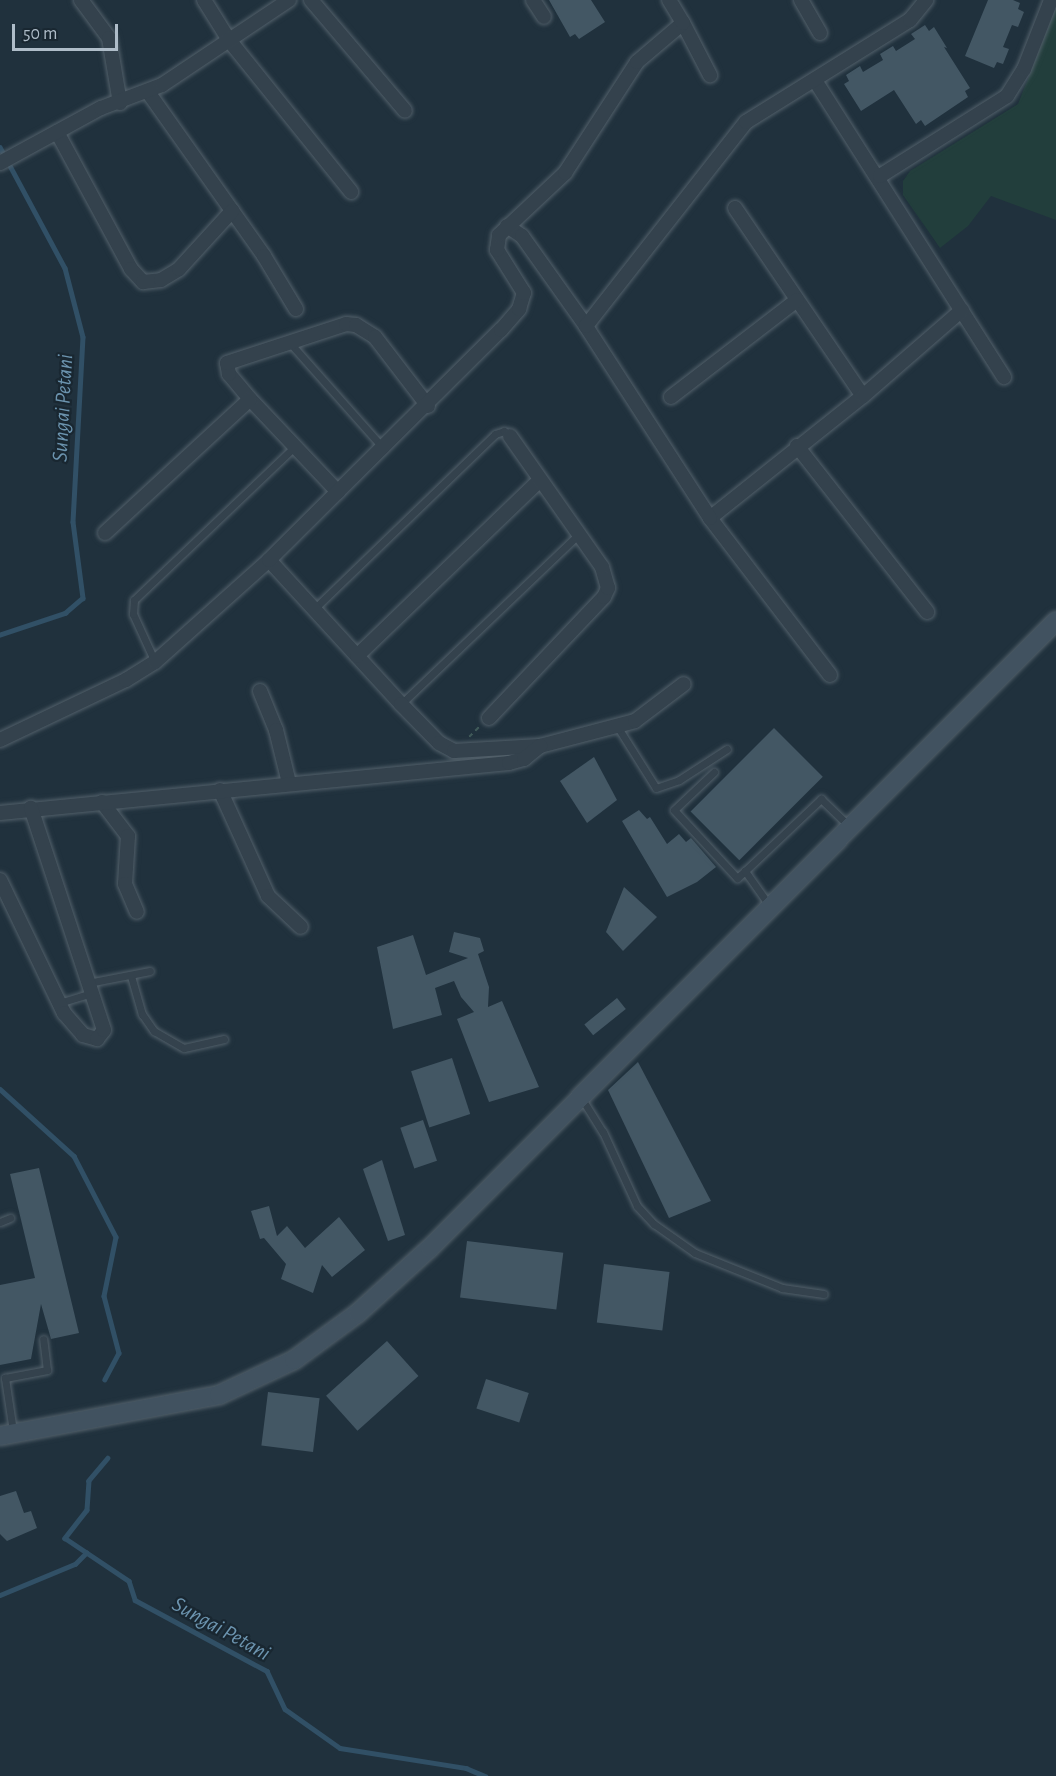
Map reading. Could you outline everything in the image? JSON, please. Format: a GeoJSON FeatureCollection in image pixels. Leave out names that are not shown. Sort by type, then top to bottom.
{"type":"FeatureCollection","features":[{"type":"Feature","properties":{"kind":"main road"},"geometry":{"type":"LineString","coordinates":[[7,1435],[198,1401],[294,1360],[358,1313],[430,1248],[1056,621]]}},
{"type":"Feature","properties":{"kind":"street"},"geometry":{"type":"LineString","coordinates":[[81,0],[109,38],[120,103]]}},
{"type":"Feature","properties":{"kind":"street"},"geometry":{"type":"LineString","coordinates":[[204,0],[229,40],[351,192]]}},
{"type":"Feature","properties":{"kind":"street"},"geometry":{"type":"LineString","coordinates":[[2,162],[101,108],[148,92],[290,0]]}},
{"type":"Feature","properties":{"kind":"street"},"geometry":{"type":"LineString","coordinates":[[311,0],[405,111]]}},
{"type":"Feature","properties":{"kind":"street"},"geometry":{"type":"LineString","coordinates":[[533,0],[544,17]]}},
{"type":"Feature","properties":{"kind":"street"},"geometry":{"type":"LineString","coordinates":[[669,0],[710,75]]}},
{"type":"Feature","properties":{"kind":"street"},"geometry":{"type":"LineString","coordinates":[[801,0],[820,33]]}},
{"type":"Feature","properties":{"kind":"street"},"geometry":{"type":"LineString","coordinates":[[586,326],[736,131],[910,20],[926,0]]}},
{"type":"Feature","properties":{"kind":"street"},"geometry":{"type":"LineString","coordinates":[[880,176],[1007,96],[1024,69],[1051,0]]}},
{"type":"Feature","properties":{"kind":"street"},"geometry":{"type":"LineString","coordinates":[[0,740],[126,680],[155,662],[269,560],[428,406],[519,309],[522,287],[497,250],[499,235],[565,173],[637,62],[682,23]]}},
{"type":"Feature","properties":{"kind":"street"},"geometry":{"type":"LineString","coordinates":[[816,81],[880,176],[1004,377]]}},
{"type":"Feature","properties":{"kind":"street"},"geometry":{"type":"LineString","coordinates":[[148,92],[232,211],[296,309]]}},
{"type":"Feature","properties":{"kind":"street"},"geometry":{"type":"LineString","coordinates":[[57,132],[110,233],[143,282],[161,280],[179,269],[232,211]]}},
{"type":"Feature","properties":{"kind":"street"},"geometry":{"type":"LineString","coordinates":[[735,207],[863,396]]}},
{"type":"Feature","properties":{"kind":"street"},"geometry":{"type":"LineString","coordinates":[[507,226],[522,236],[586,326],[710,518],[830,675]]}},
{"type":"Feature","properties":{"kind":"street"},"geometry":{"type":"LineString","coordinates":[[671,397],[797,300]]}},
{"type":"Feature","properties":{"kind":"street"},"geometry":{"type":"LineString","coordinates":[[710,518],[863,396],[962,310]]}},
{"type":"Feature","properties":{"kind":"street"},"geometry":{"type":"LineString","coordinates":[[338,492],[250,399],[229,374],[227,363],[346,324],[356,325],[375,337],[428,406]]}},
{"type":"Feature","properties":{"kind":"street"},"geometry":{"type":"LineString","coordinates":[[105,533],[250,399]]}},
{"type":"Feature","properties":{"kind":"street"},"geometry":{"type":"LineString","coordinates":[[489,718],[604,597],[608,588],[605,573],[510,436]]}},
{"type":"Feature","properties":{"kind":"street"},"geometry":{"type":"LineString","coordinates":[[798,447],[927,612]]}},
{"type":"Feature","properties":{"kind":"street"},"geometry":{"type":"LineString","coordinates":[[357,656],[540,480]]}},
{"type":"Feature","properties":{"kind":"street"},"geometry":{"type":"LineString","coordinates":[[269,560],[401,704],[439,743],[454,751],[540,746],[617,726],[645,716],[684,684]]}},
{"type":"Feature","properties":{"kind":"street"},"geometry":{"type":"LineString","coordinates":[[260,691],[276,730],[289,783]]}},
{"type":"Feature","properties":{"kind":"street"},"geometry":{"type":"LineString","coordinates":[[0,813],[31,808],[508,763],[524,759],[540,746]]}},
{"type":"Feature","properties":{"kind":"street"},"geometry":{"type":"LineString","coordinates":[[220,790],[268,896],[301,927]]}},
{"type":"Feature","properties":{"kind":"street"},"geometry":{"type":"LineString","coordinates":[[102,802],[128,836],[125,884],[137,912]]}},
{"type":"Feature","properties":{"kind":"street"},"geometry":{"type":"LineString","coordinates":[[0,880],[59,1003],[77,1030],[97,1039],[104,1030],[31,808]]}},
{"type":"Feature","properties":{"kind":"lane"},"geometry":{"type":"LineString","coordinates":[[290,343],[384,449]]}},
{"type":"Feature","properties":{"kind":"lane"},"geometry":{"type":"LineString","coordinates":[[313,610],[495,434],[504,431],[510,436]]}},
{"type":"Feature","properties":{"kind":"lane"},"geometry":{"type":"LineString","coordinates":[[155,662],[133,614],[134,600],[295,446]]}},
{"type":"Feature","properties":{"kind":"lane"},"geometry":{"type":"LineString","coordinates":[[401,704],[578,535]]}},
{"type":"Feature","properties":{"kind":"lane"},"geometry":{"type":"LineString","coordinates":[[617,726],[656,788],[679,780],[727,749]]}},
{"type":"Feature","properties":{"kind":"lane"},"geometry":{"type":"LineString","coordinates":[[714,772],[674,810],[737,878],[821,799],[850,828]]}},
{"type":"Feature","properties":{"kind":"lane"},"geometry":{"type":"LineString","coordinates":[[745,871],[770,908]]}},
{"type":"Feature","properties":{"kind":"lane"},"geometry":{"type":"LineString","coordinates":[[59,1003],[90,988],[150,971]]}},
{"type":"Feature","properties":{"kind":"lane"},"geometry":{"type":"LineString","coordinates":[[131,976],[142,1014],[154,1031],[193,1049],[224,1039]]}},
{"type":"Feature","properties":{"kind":"lane"},"geometry":{"type":"LineString","coordinates":[[580,1097],[594,1114],[638,1206],[654,1224],[695,1253],[713,1261],[782,1288],[824,1294]]}},
{"type":"Feature","properties":{"kind":"lane"},"geometry":{"type":"LineString","coordinates":[[0,1222],[10,1218]]}},
{"type":"Feature","properties":{"kind":"lane"},"geometry":{"type":"LineString","coordinates":[[7,1435],[5,1378],[47,1370],[43,1339]]}},
{"type":"Feature","properties":{"kind":"path"},"geometry":{"type":"LineString","coordinates":[[454,751],[489,718]]}},
{"type":"Feature","properties":{"kind":"green space"},"geometry":{"type":"Polygon","coordinates":[[[1056,8],[1056,220],[991,196],[968,226],[940,248],[903,195],[903,181],[910,171],[1018,104],[1056,8]]]}},
{"type":"Feature","properties":{"kind":"building"},"geometry":{"type":"Polygon","coordinates":[[[549,0],[591,0],[605,22],[579,39],[575,34],[570,37],[549,0]]]}},
{"type":"Feature","properties":{"kind":"building"},"geometry":{"type":"Polygon","coordinates":[[[988,0],[1013,0],[1020,3],[1018,9],[1024,12],[1018,27],[1012,25],[1003,47],[1009,49],[1003,64],[997,62],[994,68],[965,56],[988,0]]]}},
{"type":"Feature","properties":{"kind":"building"},"geometry":{"type":"Polygon","coordinates":[[[925,25],[929,31],[934,27],[947,48],[944,47],[970,88],[965,91],[968,97],[925,126],[921,120],[916,124],[894,90],[861,111],[844,84],[849,81],[846,75],[860,66],[863,72],[883,60],[880,54],[893,46],[896,51],[915,39],[911,34],[925,25]]]}},
{"type":"Feature","properties":{"kind":"building"},"geometry":{"type":"Polygon","coordinates":[[[774,728],[823,777],[739,860],[691,811],[774,728]]]}},
{"type":"Feature","properties":{"kind":"building"},"geometry":{"type":"Polygon","coordinates":[[[594,757],[617,800],[587,823],[560,781],[594,757]]]}},
{"type":"Feature","properties":{"kind":"building"},"geometry":{"type":"Polygon","coordinates":[[[639,810],[647,819],[650,817],[667,844],[679,834],[686,842],[691,838],[716,867],[697,882],[667,897],[622,821],[639,810]]]}},
{"type":"Feature","properties":{"kind":"building"},"geometry":{"type":"Polygon","coordinates":[[[624,887],[657,917],[623,951],[606,932],[624,887]]]}},
{"type":"Feature","properties":{"kind":"building"},"geometry":{"type":"Polygon","coordinates":[[[454,932],[480,938],[484,951],[478,954],[489,987],[488,1007],[502,1001],[539,1087],[489,1102],[457,1019],[474,1012],[461,997],[454,981],[435,988],[442,1015],[393,1029],[377,947],[413,935],[426,975],[468,958],[449,952],[454,932]]]}},
{"type":"Feature","properties":{"kind":"building"},"geometry":{"type":"Polygon","coordinates":[[[617,998],[626,1009],[593,1035],[584,1024],[617,998]]]}},
{"type":"Feature","properties":{"kind":"building"},"geometry":{"type":"Polygon","coordinates":[[[452,1058],[470,1114],[429,1127],[411,1071],[452,1058]]]}},
{"type":"Feature","properties":{"kind":"building"},"geometry":{"type":"Polygon","coordinates":[[[638,1062],[711,1201],[669,1218],[608,1090],[638,1062]]]}},
{"type":"Feature","properties":{"kind":"building"},"geometry":{"type":"Polygon","coordinates":[[[423,1120],[437,1161],[414,1168],[400,1128],[423,1120]]]}},
{"type":"Feature","properties":{"kind":"building"},"geometry":{"type":"Polygon","coordinates":[[[382,1160],[405,1235],[388,1241],[363,1169],[382,1160]]]}},
{"type":"Feature","properties":{"kind":"building"},"geometry":{"type":"Polygon","coordinates":[[[39,1168],[79,1333],[51,1339],[41,1304],[31,1359],[0,1365],[0,1285],[35,1278],[10,1174],[39,1168]]]}},
{"type":"Feature","properties":{"kind":"building"},"geometry":{"type":"Polygon","coordinates":[[[269,1206],[277,1236],[287,1226],[305,1248],[339,1217],[365,1250],[332,1277],[322,1265],[313,1293],[281,1279],[286,1264],[264,1238],[260,1239],[251,1211],[269,1206]]]}},
{"type":"Feature","properties":{"kind":"building"},"geometry":{"type":"Polygon","coordinates":[[[467,1241],[563,1253],[556,1309],[460,1298],[467,1241]]]}},
{"type":"Feature","properties":{"kind":"building"},"geometry":{"type":"Polygon","coordinates":[[[604,1264],[670,1272],[662,1331],[597,1323],[604,1264]]]}},
{"type":"Feature","properties":{"kind":"building"},"geometry":{"type":"Polygon","coordinates":[[[387,1341],[418,1376],[358,1431],[326,1396],[387,1341]]]}},
{"type":"Feature","properties":{"kind":"building"},"geometry":{"type":"Polygon","coordinates":[[[486,1379],[529,1393],[519,1422],[476,1408],[486,1379]]]}},
{"type":"Feature","properties":{"kind":"building"},"geometry":{"type":"Polygon","coordinates":[[[268,1392],[320,1398],[313,1452],[261,1446],[268,1392]]]}},
{"type":"Feature","properties":{"kind":"building"},"geometry":{"type":"Polygon","coordinates":[[[16,1491],[24,1513],[31,1511],[37,1528],[7,1541],[0,1534],[0,1496],[16,1491]]]}},
{"type":"Feature","properties":{"kind":"waterway","name":"Sungai Petani"},"geometry":{"type":"LineString","coordinates":[[0,147],[65,268],[83,337],[73,522],[83,598],[66,613],[0,635]]}},
{"type":"Feature","properties":{"kind":"waterway","name":"Sungai Petani"},"geometry":{"type":"LineString","coordinates":[[0,1089],[74,1156],[116,1237],[104,1296],[119,1353],[105,1379]]}},
{"type":"Feature","properties":{"kind":"waterway","name":"Sungai Petani"},"geometry":{"type":"LineString","coordinates":[[108,1458],[89,1481],[87,1510],[65,1538],[129,1581],[135,1600],[267,1671],[285,1709],[340,1748],[466,1768],[485,1776]]}},
{"type":"Feature","properties":{"kind":"waterway"},"geometry":{"type":"LineString","coordinates":[[0,1595],[75,1564],[86,1553]]}}]}
